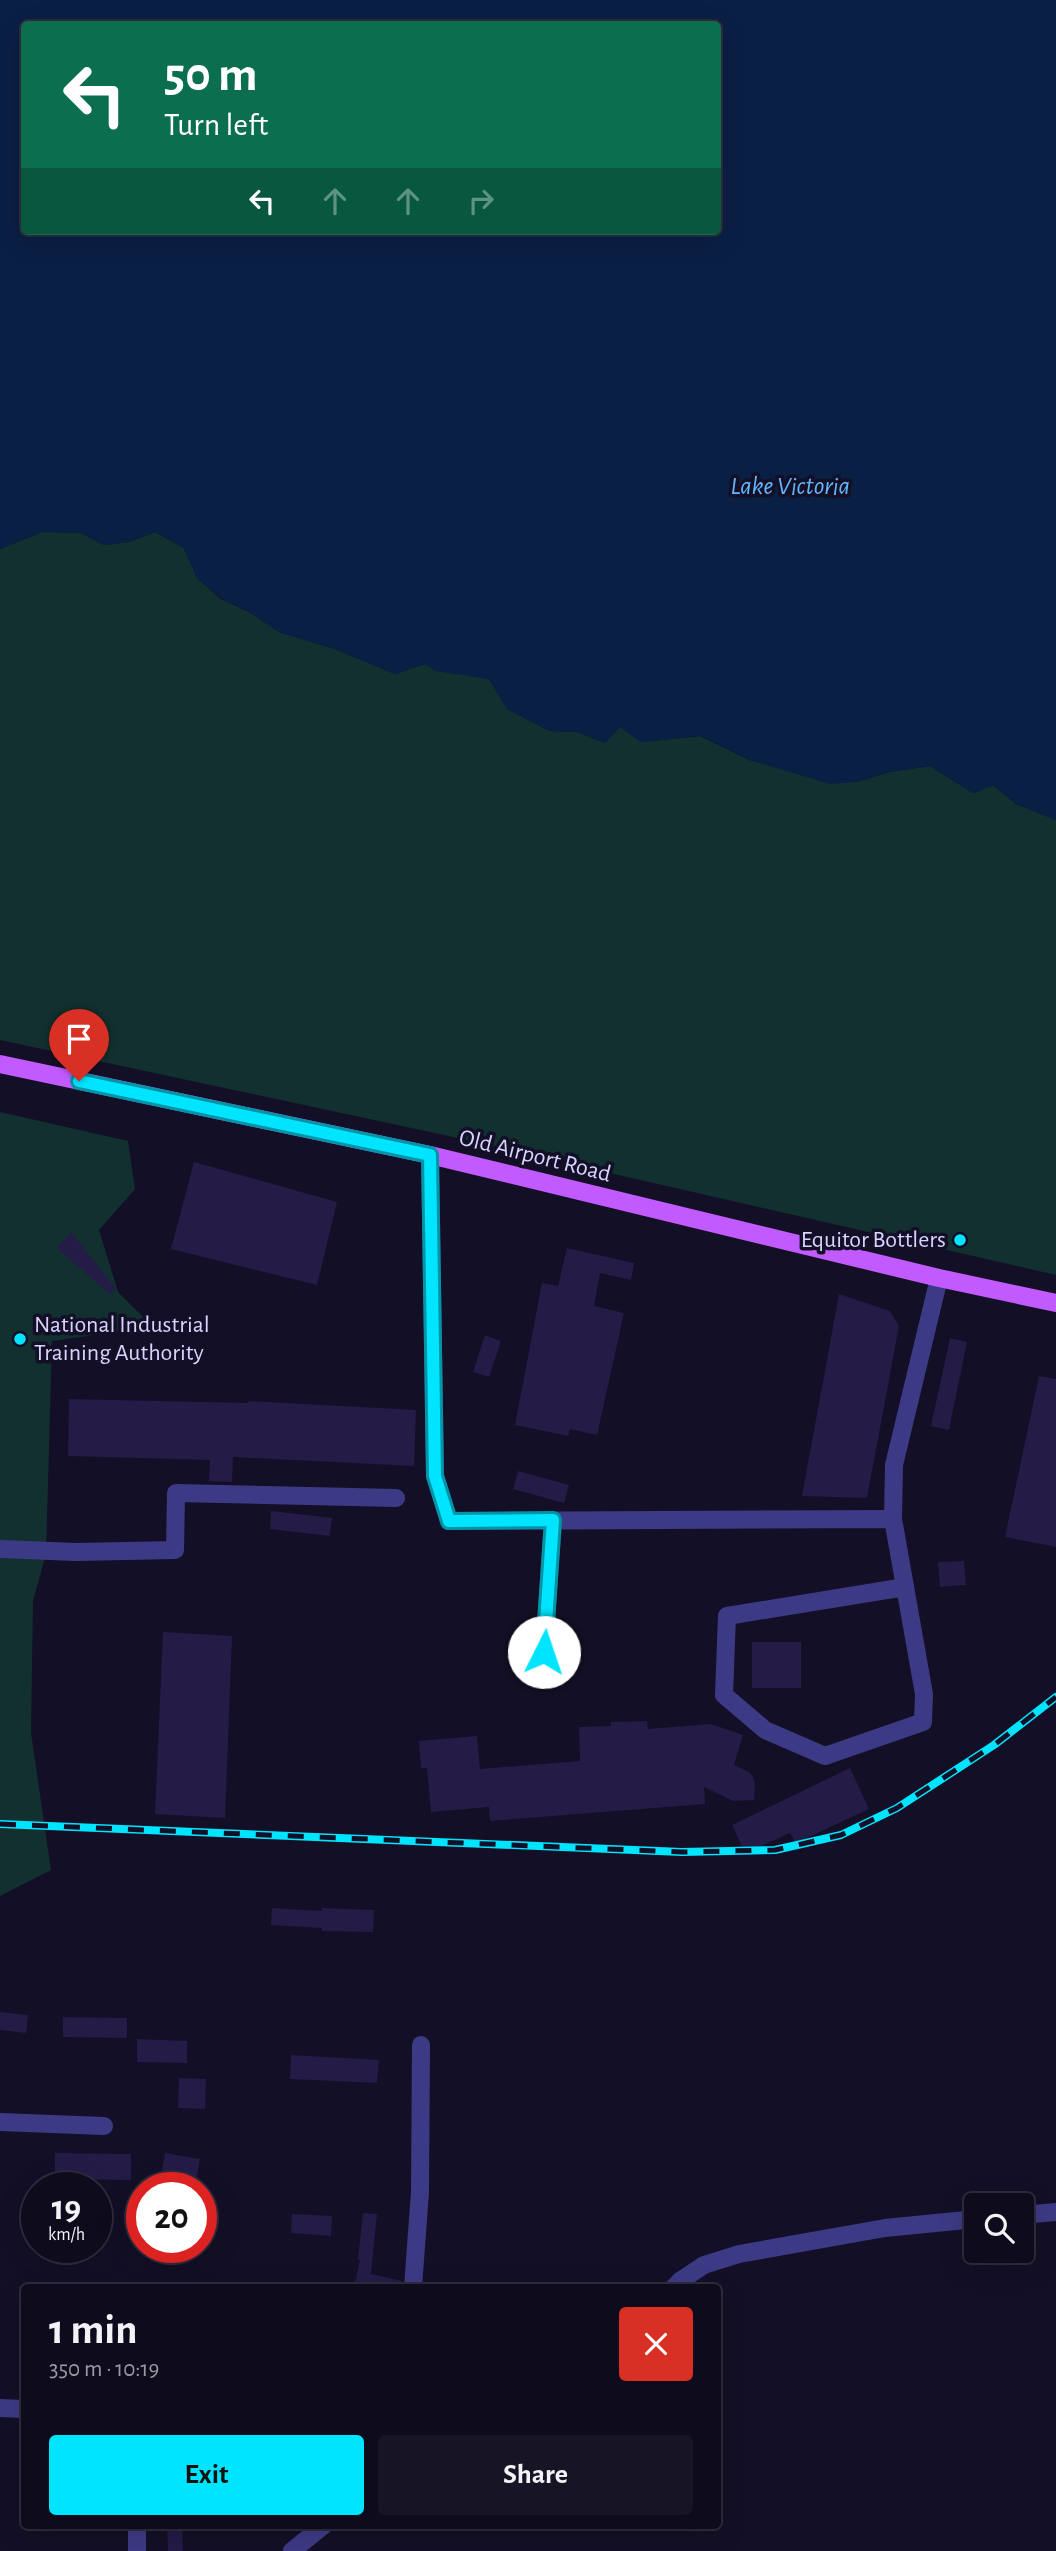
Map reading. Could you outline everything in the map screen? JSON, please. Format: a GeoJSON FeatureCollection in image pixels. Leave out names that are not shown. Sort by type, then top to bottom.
{"type":"FeatureCollection","features":[{"type":"Feature","properties":{"kind":"main road","name":"Old Airport Road"},"geometry":{"type":"LineString","coordinates":[[0,1064],[430,1155],[939,1278],[1056,1303]]}},
{"type":"Feature","properties":{"kind":"street"},"geometry":{"type":"LineString","coordinates":[[430,1155],[435,1476],[449,1521],[893,1518]]}},
{"type":"Feature","properties":{"kind":"street"},"geometry":{"type":"LineString","coordinates":[[905,1587],[727,1616],[724,1695],[765,1730],[825,1755],[923,1721],[924,1694],[893,1518],[894,1465],[939,1278]]}},
{"type":"Feature","properties":{"kind":"street"},"geometry":{"type":"LineString","coordinates":[[0,1549],[76,1552],[175,1550],[176,1493],[396,1498]]}},
{"type":"Feature","properties":{"kind":"street"},"geometry":{"type":"LineString","coordinates":[[538,1669],[544,1652],[553,1520]]}},
{"type":"Feature","properties":{"kind":"street"},"geometry":{"type":"LineString","coordinates":[[413,2284],[420,2192],[421,2045]]}},
{"type":"Feature","properties":{"kind":"street"},"geometry":{"type":"LineString","coordinates":[[0,2122],[104,2126]]}},
{"type":"Feature","properties":{"kind":"street"},"geometry":{"type":"LineString","coordinates":[[1034,2214],[1056,2212]]}},
{"type":"Feature","properties":{"kind":"street"},"geometry":{"type":"LineString","coordinates":[[677,2284],[705,2265],[739,2254],[884,2228],[964,2221]]}},
{"type":"Feature","properties":{"kind":"street"},"geometry":{"type":"LineString","coordinates":[[0,2408],[21,2409]]}},
{"type":"Feature","properties":{"kind":"street"},"geometry":{"type":"LineString","coordinates":[[136,2551],[137,2529]]}},
{"type":"Feature","properties":{"kind":"street"},"geometry":{"type":"LineString","coordinates":[[292,2551],[319,2529]]}},
{"type":"Feature","properties":{"kind":"green space"},"geometry":{"type":"Polygon","coordinates":[[[42,532],[81,533],[104,545],[129,542],[155,532],[184,548],[197,578],[221,599],[251,613],[279,632],[335,649],[395,674],[425,664],[489,679],[507,709],[550,731],[577,732],[605,743],[620,727],[642,742],[700,736],[749,760],[857,782],[889,772],[930,766],[973,793],[993,785],[1016,804],[1056,820],[1056,1275],[444,1135],[0,1040],[0,549],[42,532]]]}},
{"type":"Feature","properties":{"kind":"green space"},"geometry":{"type":"Polygon","coordinates":[[[0,1112],[128,1141],[135,1189],[99,1230],[118,1292],[153,1327],[52,1341],[46,1554],[33,1601],[31,1733],[51,1870],[0,1896],[0,1112]]]}},
{"type":"Feature","properties":{"kind":"water","name":"Lake Victoria"},"geometry":{"type":"Polygon","coordinates":[[[0,0],[1056,0],[1056,820],[1016,804],[994,785],[973,793],[930,766],[889,772],[857,782],[830,784],[749,760],[701,736],[641,742],[620,727],[605,743],[577,732],[550,731],[507,709],[489,679],[436,671],[425,664],[395,674],[335,649],[279,632],[251,613],[222,599],[197,578],[184,548],[155,532],[129,542],[104,545],[81,533],[42,532],[0,549],[0,0]]]}},
{"type":"Feature","properties":{"kind":"building"},"geometry":{"type":"Polygon","coordinates":[[[194,1162],[337,1202],[317,1285],[171,1249],[194,1162]]]}},
{"type":"Feature","properties":{"kind":"building"},"geometry":{"type":"Polygon","coordinates":[[[71,1232],[116,1289],[110,1294],[57,1248],[71,1232]]]}},
{"type":"Feature","properties":{"kind":"building"},"geometry":{"type":"Polygon","coordinates":[[[567,1248],[634,1263],[631,1280],[600,1273],[594,1306],[624,1313],[597,1435],[570,1429],[568,1436],[515,1425],[542,1283],[558,1286],[567,1248]]]}},
{"type":"Feature","properties":{"kind":"building"},"geometry":{"type":"Polygon","coordinates":[[[839,1294],[890,1311],[899,1326],[867,1498],[802,1496],[839,1294]]]}},
{"type":"Feature","properties":{"kind":"building"},"geometry":{"type":"Polygon","coordinates":[[[485,1335],[501,1341],[489,1377],[473,1372],[485,1335]]]}},
{"type":"Feature","properties":{"kind":"building"},"geometry":{"type":"Polygon","coordinates":[[[950,1338],[967,1342],[949,1430],[931,1426],[950,1338]]]}},
{"type":"Feature","properties":{"kind":"building"},"geometry":{"type":"Polygon","coordinates":[[[1039,1376],[1056,1379],[1056,1547],[1005,1537],[1039,1376]]]}},
{"type":"Feature","properties":{"kind":"building"},"geometry":{"type":"Polygon","coordinates":[[[69,1399],[248,1401],[416,1410],[414,1466],[233,1457],[232,1482],[209,1481],[210,1460],[68,1456],[69,1399]]]}},
{"type":"Feature","properties":{"kind":"building"},"geometry":{"type":"Polygon","coordinates":[[[518,1471],[569,1485],[564,1503],[513,1489],[518,1471]]]}},
{"type":"Feature","properties":{"kind":"building"},"geometry":{"type":"Polygon","coordinates":[[[271,1511],[332,1518],[330,1536],[270,1529],[271,1511]]]}},
{"type":"Feature","properties":{"kind":"building"},"geometry":{"type":"Polygon","coordinates":[[[964,1561],[966,1585],[940,1587],[938,1562],[964,1561]]]}},
{"type":"Feature","properties":{"kind":"building"},"geometry":{"type":"Polygon","coordinates":[[[163,1632],[232,1636],[225,1818],[155,1814],[163,1632]]]}},
{"type":"Feature","properties":{"kind":"building"},"geometry":{"type":"Polygon","coordinates":[[[752,1642],[801,1642],[801,1688],[752,1688],[752,1642]]]}},
{"type":"Feature","properties":{"kind":"building"},"geometry":{"type":"Polygon","coordinates":[[[647,1721],[648,1729],[711,1724],[743,1735],[734,1765],[753,1777],[754,1800],[733,1801],[704,1787],[705,1804],[490,1821],[489,1807],[431,1812],[427,1768],[421,1768],[419,1741],[477,1736],[480,1769],[580,1761],[579,1727],[611,1726],[611,1722],[647,1721]]]}},
{"type":"Feature","properties":{"kind":"building"},"geometry":{"type":"Polygon","coordinates":[[[850,1768],[869,1809],[796,1843],[790,1833],[745,1853],[732,1825],[850,1768]]]}},
{"type":"Feature","properties":{"kind":"building"},"geometry":{"type":"Polygon","coordinates":[[[272,1908],[374,1910],[373,1932],[322,1931],[322,1928],[271,1925],[272,1908]]]}},
{"type":"Feature","properties":{"kind":"building"},"geometry":{"type":"Polygon","coordinates":[[[0,2012],[28,2015],[26,2033],[0,2030],[0,2012]]]}},
{"type":"Feature","properties":{"kind":"building"},"geometry":{"type":"Polygon","coordinates":[[[63,2017],[127,2018],[127,2038],[63,2037],[63,2017]]]}},
{"type":"Feature","properties":{"kind":"building"},"geometry":{"type":"Polygon","coordinates":[[[137,2039],[187,2041],[187,2063],[137,2062],[137,2039]]]}},
{"type":"Feature","properties":{"kind":"building"},"geometry":{"type":"Polygon","coordinates":[[[291,2055],[379,2060],[377,2083],[290,2079],[291,2055]]]}},
{"type":"Feature","properties":{"kind":"building"},"geometry":{"type":"Polygon","coordinates":[[[179,2078],[206,2079],[205,2109],[178,2108],[179,2078]]]}},
{"type":"Feature","properties":{"kind":"building"},"geometry":{"type":"Polygon","coordinates":[[[55,2153],[131,2154],[131,2172],[126,2172],[126,2180],[112,2180],[112,2172],[55,2172],[55,2153]]]}},
{"type":"Feature","properties":{"kind":"building"},"geometry":{"type":"Polygon","coordinates":[[[165,2153],[200,2159],[198,2172],[162,2172],[165,2153]]]}},
{"type":"Feature","properties":{"kind":"building"},"geometry":{"type":"Polygon","coordinates":[[[363,2213],[377,2214],[371,2274],[402,2281],[402,2284],[355,2284],[360,2260],[363,2213]]]}},
{"type":"Feature","properties":{"kind":"building"},"geometry":{"type":"Polygon","coordinates":[[[292,2214],[332,2216],[331,2236],[291,2233],[292,2214]]]}},
{"type":"Feature","properties":{"kind":"building"},"geometry":{"type":"Polygon","coordinates":[[[167,2529],[182,2529],[183,2551],[168,2551],[167,2529]]]}},
{"type":"Feature","properties":{"kind":"railway"},"geometry":{"type":"LineString","coordinates":[[0,1824],[682,1852],[775,1850],[841,1835],[897,1808],[994,1745],[1056,1697]]}},
{"type":"Feature","properties":{"kind":"place","name":"Equitor Bottlers"},"geometry":{"type":"Point","coordinates":[960,1240]}},
{"type":"Feature","properties":{"kind":"place","name":"National Industrial Training Authority"},"geometry":{"type":"Point","coordinates":[20,1339]}},
{"type":"Feature","properties":{"kind":"route"},"geometry":{"type":"LineString","coordinates":[[79,1081],[430,1155],[435,1476],[449,1521],[553,1520],[544,1652]]}}]}
